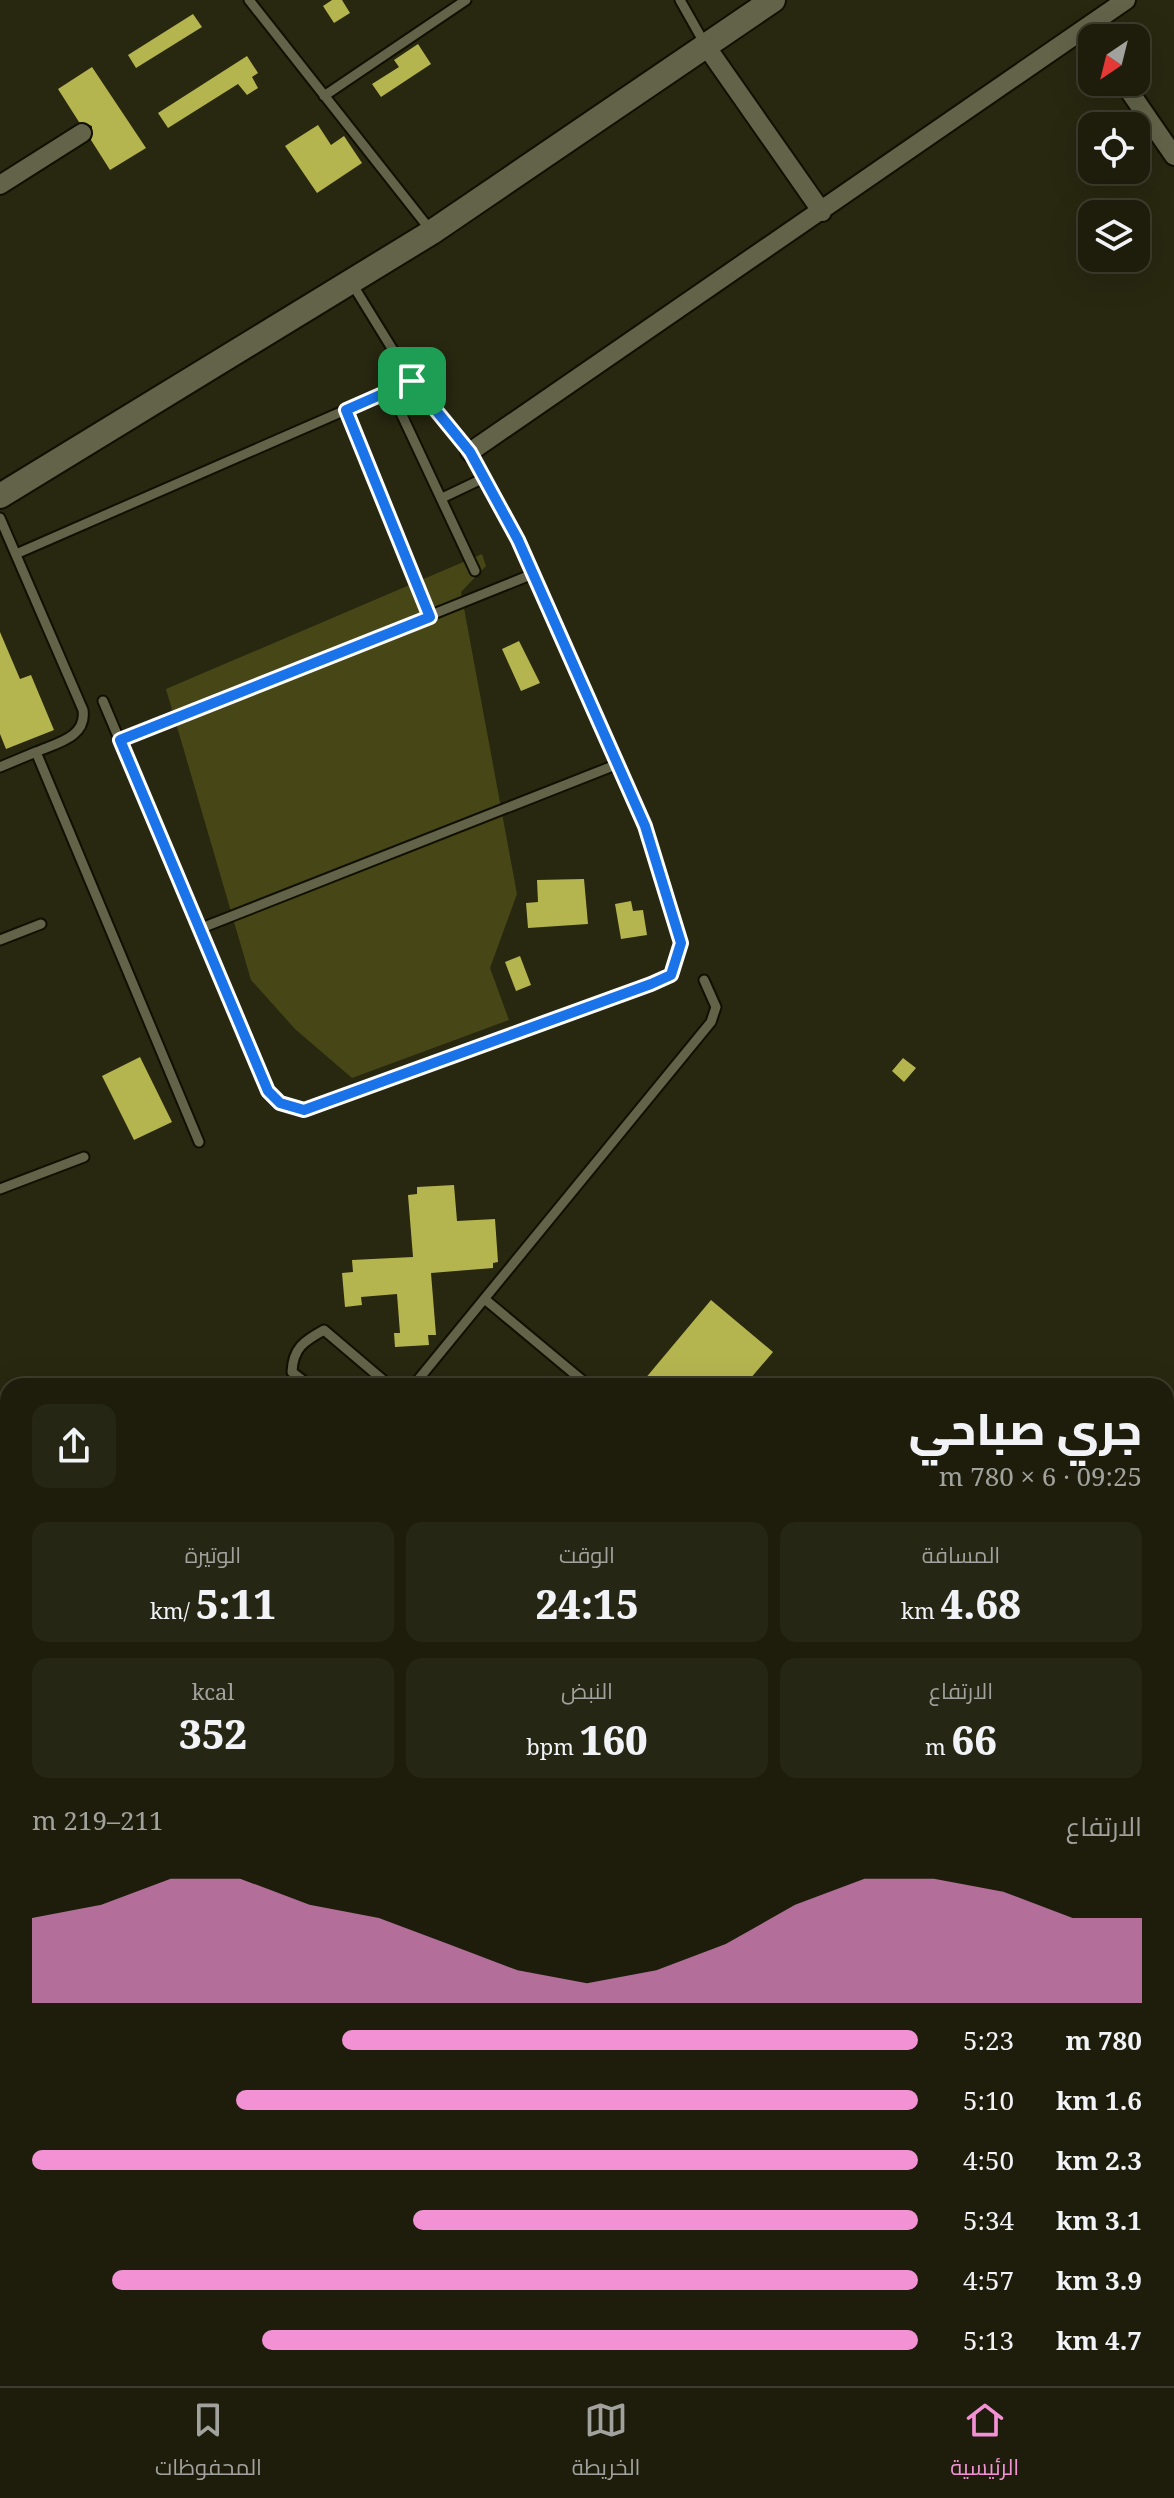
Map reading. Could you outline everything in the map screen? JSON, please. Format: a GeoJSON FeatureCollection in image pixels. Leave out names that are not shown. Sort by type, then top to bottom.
{"type":"FeatureCollection","features":[{"type":"Feature","properties":{"kind":"street"},"geometry":{"type":"LineString","coordinates":[[0,496],[432,232],[773,0]]}},
{"type":"Feature","properties":{"kind":"street"},"geometry":{"type":"LineString","coordinates":[[1099,24],[1126,0]]}},
{"type":"Feature","properties":{"kind":"street"},"geometry":{"type":"LineString","coordinates":[[470,452],[1078,40]]}},
{"type":"Feature","properties":{"kind":"street"},"geometry":{"type":"LineString","coordinates":[[706,46],[822,212]]}},
{"type":"Feature","properties":{"kind":"street"},"geometry":{"type":"LineString","coordinates":[[1133,96],[1174,156]]}},
{"type":"Feature","properties":{"kind":"street"},"geometry":{"type":"LineString","coordinates":[[0,185],[82,133]]}},
{"type":"Feature","properties":{"kind":"lane"},"geometry":{"type":"LineString","coordinates":[[249,0],[432,232]]}},
{"type":"Feature","properties":{"kind":"lane"},"geometry":{"type":"LineString","coordinates":[[324,96],[466,0]]}},
{"type":"Feature","properties":{"kind":"lane"},"geometry":{"type":"LineString","coordinates":[[680,0],[706,46]]}},
{"type":"Feature","properties":{"kind":"lane"},"geometry":{"type":"LineString","coordinates":[[103,701],[268,1091],[293,1109],[304,1110],[671,975],[681,943],[645,826],[533,574],[470,452],[412,381],[350,282]]}},
{"type":"Feature","properties":{"kind":"lane"},"geometry":{"type":"LineString","coordinates":[[16,554],[412,381]]}},
{"type":"Feature","properties":{"kind":"lane"},"geometry":{"type":"LineString","coordinates":[[346,410],[430,617]]}},
{"type":"Feature","properties":{"kind":"lane"},"geometry":{"type":"LineString","coordinates":[[400,411],[475,571]]}},
{"type":"Feature","properties":{"kind":"lane"},"geometry":{"type":"LineString","coordinates":[[442,498],[484,478]]}},
{"type":"Feature","properties":{"kind":"lane"},"geometry":{"type":"LineString","coordinates":[[0,518],[85,721],[80,731],[0,767]]}},
{"type":"Feature","properties":{"kind":"lane"},"geometry":{"type":"LineString","coordinates":[[120,740],[533,574]]}},
{"type":"Feature","properties":{"kind":"lane"},"geometry":{"type":"LineString","coordinates":[[36,752],[199,1142]]}},
{"type":"Feature","properties":{"kind":"lane"},"geometry":{"type":"LineString","coordinates":[[199,929],[618,764]]}},
{"type":"Feature","properties":{"kind":"lane"},"geometry":{"type":"LineString","coordinates":[[0,940],[41,924]]}},
{"type":"Feature","properties":{"kind":"lane"},"geometry":{"type":"LineString","coordinates":[[420,1378],[487,1301],[711,1022],[716,1007],[704,980]]}},
{"type":"Feature","properties":{"kind":"lane"},"geometry":{"type":"LineString","coordinates":[[0,1189],[84,1157]]}},
{"type":"Feature","properties":{"kind":"lane"},"geometry":{"type":"LineString","coordinates":[[487,1301],[579,1378]]}},
{"type":"Feature","properties":{"kind":"lane"},"geometry":{"type":"LineString","coordinates":[[300,1378],[292,1372],[293,1354],[305,1340],[324,1330],[381,1378]]}},
{"type":"Feature","properties":{"kind":"shaded area"},"geometry":{"type":"Polygon","coordinates":[[[482,554],[486,566],[461,592],[517,894],[490,968],[509,1020],[352,1078],[295,1029],[251,980],[166,689],[482,554]]]}},
{"type":"Feature","properties":{"kind":"building"},"geometry":{"type":"Polygon","coordinates":[[[332,0],[342,0],[350,13],[334,23],[323,6],[332,0]]]}},
{"type":"Feature","properties":{"kind":"building"},"geometry":{"type":"Polygon","coordinates":[[[193,14],[202,27],[136,68],[128,55],[193,14]]]}},
{"type":"Feature","properties":{"kind":"building"},"geometry":{"type":"Polygon","coordinates":[[[418,44],[431,64],[381,97],[372,84],[399,67],[394,60],[418,44]]]}},
{"type":"Feature","properties":{"kind":"building"},"geometry":{"type":"Polygon","coordinates":[[[247,56],[258,73],[252,77],[258,88],[247,95],[238,84],[168,128],[158,113],[247,56]]]}},
{"type":"Feature","properties":{"kind":"building"},"geometry":{"type":"Polygon","coordinates":[[[92,67],[146,148],[110,170],[91,140],[92,126],[79,122],[58,89],[92,67]]]}},
{"type":"Feature","properties":{"kind":"building"},"geometry":{"type":"Polygon","coordinates":[[[318,125],[331,145],[344,136],[362,163],[317,193],[285,146],[318,125]]]}},
{"type":"Feature","properties":{"kind":"building"},"geometry":{"type":"Polygon","coordinates":[[[0,632],[20,679],[31,675],[54,730],[6,749],[0,734],[0,632]]]}},
{"type":"Feature","properties":{"kind":"building"},"geometry":{"type":"Polygon","coordinates":[[[519,641],[540,683],[521,691],[502,649],[519,641]]]}},
{"type":"Feature","properties":{"kind":"building"},"geometry":{"type":"Polygon","coordinates":[[[584,879],[588,924],[528,928],[526,903],[538,902],[537,880],[584,879]]]}},
{"type":"Feature","properties":{"kind":"building"},"geometry":{"type":"Polygon","coordinates":[[[631,901],[633,911],[643,910],[647,935],[621,939],[615,904],[631,901]]]}},
{"type":"Feature","properties":{"kind":"building"},"geometry":{"type":"Polygon","coordinates":[[[520,956],[531,985],[516,991],[505,962],[520,956]]]}},
{"type":"Feature","properties":{"kind":"building"},"geometry":{"type":"Polygon","coordinates":[[[140,1057],[172,1122],[134,1140],[102,1076],[140,1057]]]}},
{"type":"Feature","properties":{"kind":"building"},"geometry":{"type":"Polygon","coordinates":[[[903,1058],[916,1068],[904,1082],[892,1071],[903,1058]]]}},
{"type":"Feature","properties":{"kind":"building"},"geometry":{"type":"Polygon","coordinates":[[[454,1185],[457,1221],[495,1219],[498,1262],[493,1263],[493,1268],[431,1273],[436,1335],[428,1335],[429,1345],[395,1347],[394,1333],[400,1333],[397,1294],[361,1297],[362,1305],[345,1307],[342,1273],[353,1272],[352,1260],[413,1257],[408,1195],[417,1194],[417,1187],[454,1185]]]}},
{"type":"Feature","properties":{"kind":"building"},"geometry":{"type":"Polygon","coordinates":[[[711,1300],[773,1352],[751,1378],[646,1378],[711,1300]]]}},
{"type":"Feature","properties":{"kind":"route"},"geometry":{"type":"LineString","coordinates":[[412,381],[470,452],[518,540],[645,826],[681,943],[671,975],[651,984],[304,1110],[293,1109],[280,1103],[268,1091],[120,740],[430,617],[346,410],[412,381]]}}]}
